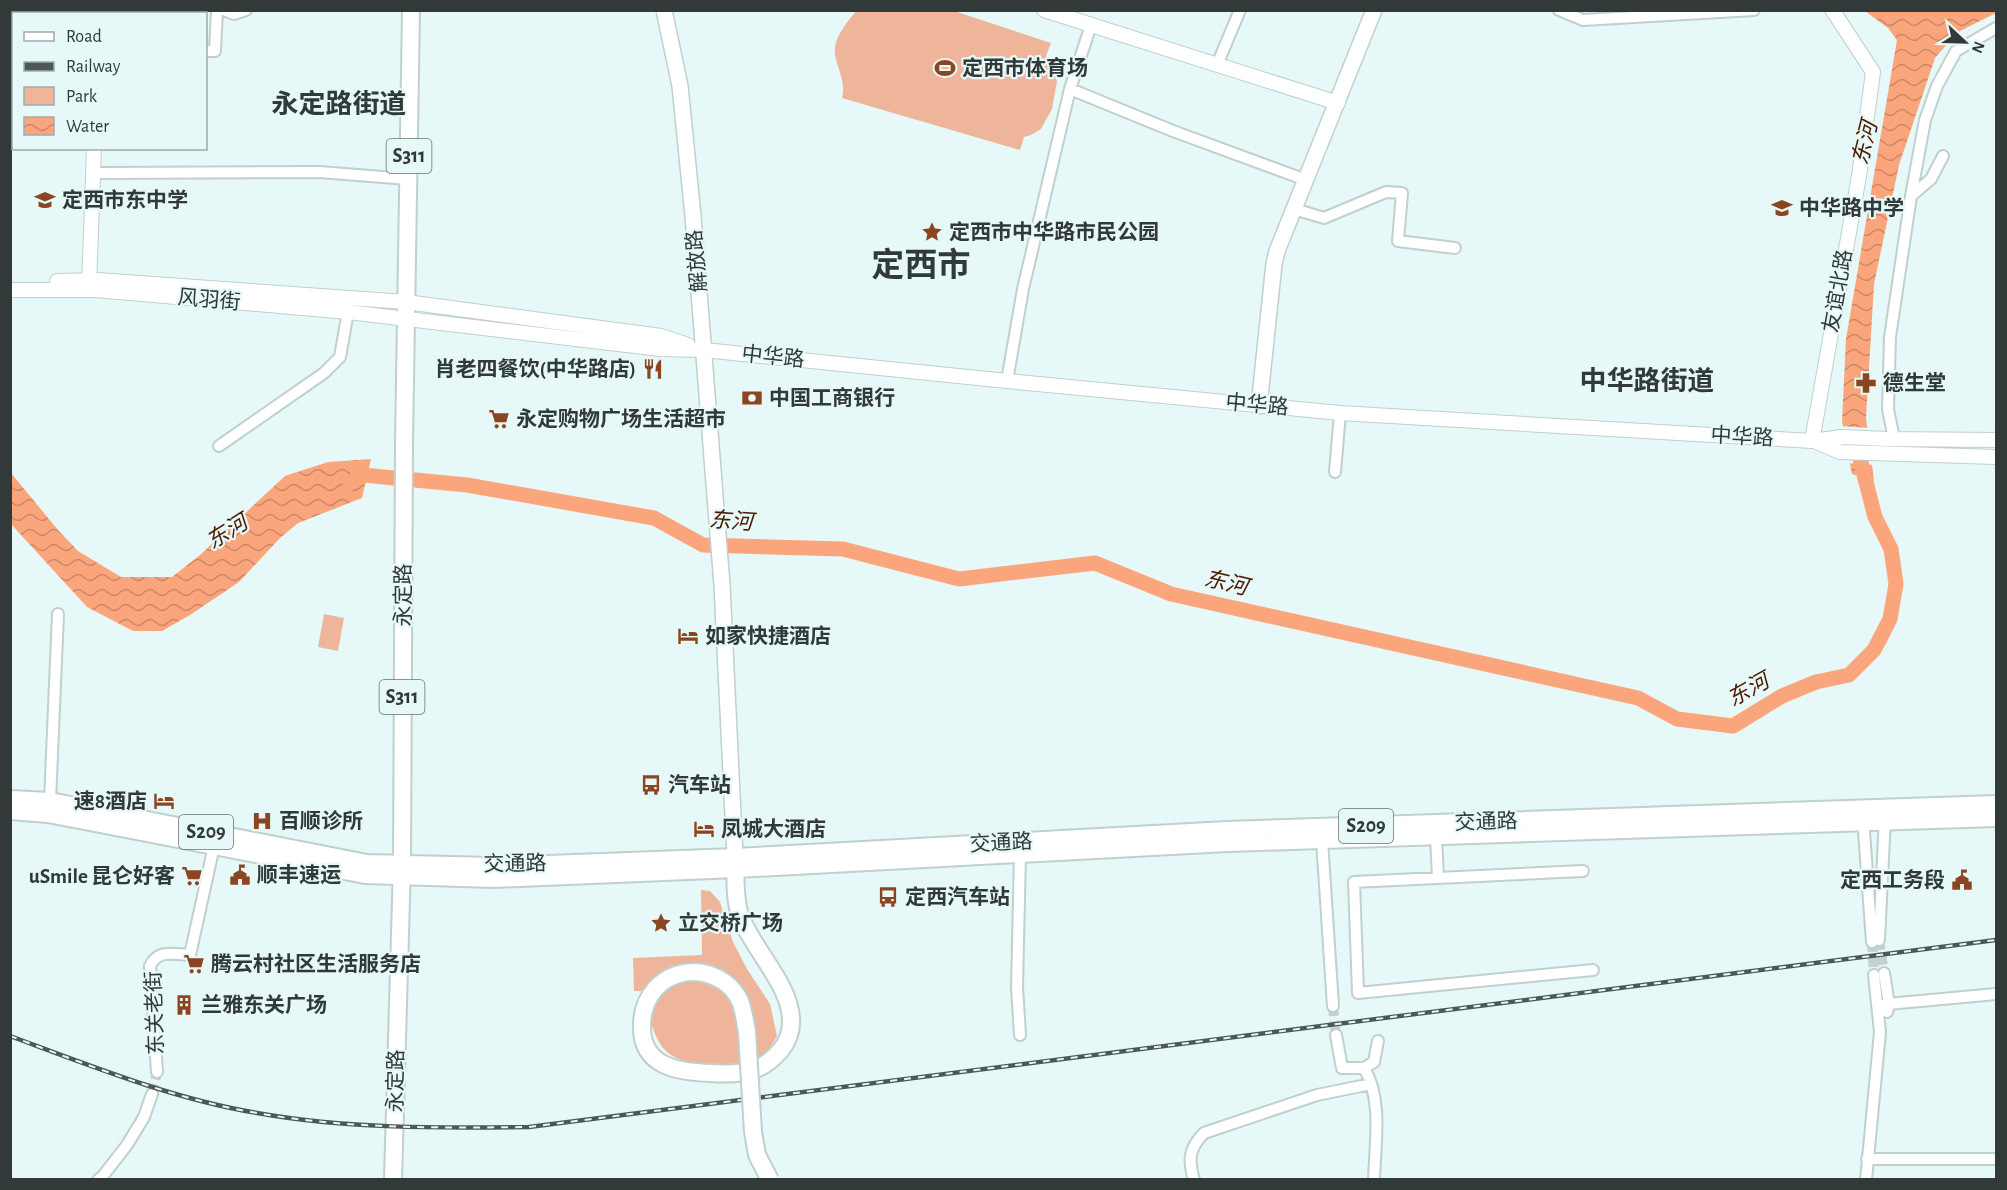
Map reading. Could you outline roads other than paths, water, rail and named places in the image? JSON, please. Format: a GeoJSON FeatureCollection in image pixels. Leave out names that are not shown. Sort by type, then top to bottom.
{"type":"FeatureCollection","features":[{"type":"Feature","properties":{"kind":"main road","name":"永定路"},"geometry":{"type":"LineString","coordinates":[[393,1179],[401,870],[404,443],[411,10]]}},
{"type":"Feature","properties":{"kind":"main road","name":"解放路"},"geometry":{"type":"LineString","coordinates":[[664,10],[680,86],[693,216],[722,585],[736,863]]}},
{"type":"Feature","properties":{"kind":"main road"},"geometry":{"type":"LineString","coordinates":[[1259,406],[1277,250],[1374,10]]}},
{"type":"Feature","properties":{"kind":"main road","name":"交通路"},"geometry":{"type":"LineString","coordinates":[[10,799],[50,801],[401,870],[493,879],[1227,830],[1862,815]]}},
{"type":"Feature","properties":{"kind":"main road","name":"交通路"},"geometry":{"type":"LineString","coordinates":[[736,863],[1020,854],[1228,843],[1436,836],[1885,814],[1996,804]]}},
{"type":"Feature","properties":{"kind":"main road","name":"交通路"},"geometry":{"type":"LineString","coordinates":[[10,811],[48,814],[365,875],[401,870]]}},
{"type":"Feature","properties":{"kind":"main road","name":"交通路"},"geometry":{"type":"LineString","coordinates":[[1885,814],[1996,818]]}},
{"type":"Feature","properties":{"kind":"main road"},"geometry":{"type":"LineString","coordinates":[[736,863],[739,914],[788,998],[791,1015],[789,1032],[782,1048],[770,1061],[755,1070],[726,1074],[676,1071],[653,1056],[646,1045],[642,1031],[642,1017],[647,1001],[656,988],[669,978],[685,972],[701,972],[717,978],[730,987],[740,1001],[744,1017],[753,1132],[757,1155],[770,1179]]}},
{"type":"Feature","properties":{"kind":"street"},"geometry":{"type":"LineString","coordinates":[[207,51],[215,51],[217,10]]}},
{"type":"Feature","properties":{"kind":"street"},"geometry":{"type":"LineString","coordinates":[[224,10],[234,14],[246,10]]}},
{"type":"Feature","properties":{"kind":"street"},"geometry":{"type":"LineString","coordinates":[[1044,10],[1338,103]]}},
{"type":"Feature","properties":{"kind":"street"},"geometry":{"type":"LineString","coordinates":[[1217,65],[1240,10]]}},
{"type":"Feature","properties":{"kind":"street"},"geometry":{"type":"LineString","coordinates":[[1559,10],[1583,20],[1754,10]]}},
{"type":"Feature","properties":{"kind":"street","name":"友谊北路"},"geometry":{"type":"LineString","coordinates":[[1812,441],[1859,176],[1873,72],[1832,10]]}},
{"type":"Feature","properties":{"kind":"street"},"geometry":{"type":"LineString","coordinates":[[1007,381],[1023,289],[1070,89],[1091,26]]}},
{"type":"Feature","properties":{"kind":"street"},"geometry":{"type":"LineString","coordinates":[[1891,440],[1888,409],[1890,337],[1925,120],[1937,86],[1956,51],[1996,28]]}},
{"type":"Feature","properties":{"kind":"street"},"geometry":{"type":"LineString","coordinates":[[1070,89],[1173,131],[1306,180]]}},
{"type":"Feature","properties":{"kind":"street"},"geometry":{"type":"LineString","coordinates":[[93,150],[93,285]]}},
{"type":"Feature","properties":{"kind":"street"},"geometry":{"type":"LineString","coordinates":[[93,285],[102,150]]}},
{"type":"Feature","properties":{"kind":"street"},"geometry":{"type":"LineString","coordinates":[[1911,196],[1931,179],[1943,156]]}},
{"type":"Feature","properties":{"kind":"street"},"geometry":{"type":"LineString","coordinates":[[100,173],[319,172],[408,179]]}},
{"type":"Feature","properties":{"kind":"street"},"geometry":{"type":"LineString","coordinates":[[1294,209],[1324,219],[1386,192],[1402,193],[1398,241],[1455,248]]}},
{"type":"Feature","properties":{"kind":"street","name":"风羽街"},"geometry":{"type":"LineString","coordinates":[[10,281],[406,302]]}},
{"type":"Feature","properties":{"kind":"street","name":"风羽街"},"geometry":{"type":"LineString","coordinates":[[10,290],[93,285],[406,320]]}},
{"type":"Feature","properties":{"kind":"street","name":"中华路"},"geometry":{"type":"LineString","coordinates":[[406,302],[661,336],[704,350]]}},
{"type":"Feature","properties":{"kind":"street"},"geometry":{"type":"LineString","coordinates":[[219,446],[324,373],[340,357],[348,312]]}},
{"type":"Feature","properties":{"kind":"street","name":"中华路"},"geometry":{"type":"LineString","coordinates":[[406,320],[660,349],[704,350],[1340,413],[1812,441],[1842,437],[1891,440],[1996,440]]}},
{"type":"Feature","properties":{"kind":"street"},"geometry":{"type":"LineString","coordinates":[[1335,472],[1340,413]]}},
{"type":"Feature","properties":{"kind":"street","name":"中华路"},"geometry":{"type":"LineString","coordinates":[[1812,441],[1840,452],[1996,457]]}},
{"type":"Feature","properties":{"kind":"street"},"geometry":{"type":"LineString","coordinates":[[50,801],[58,614]]}},
{"type":"Feature","properties":{"kind":"street"},"geometry":{"type":"LineString","coordinates":[[1862,815],[1876,941],[1885,814]]}},
{"type":"Feature","properties":{"kind":"street"},"geometry":{"type":"LineString","coordinates":[[1436,836],[1438,878]]}},
{"type":"Feature","properties":{"kind":"street"},"geometry":{"type":"LineString","coordinates":[[1322,840],[1333,1006]]}},
{"type":"Feature","properties":{"kind":"street","name":"东关老街"},"geometry":{"type":"LineString","coordinates":[[157,1072],[150,966],[154,958],[160,954],[190,955],[214,846]]}},
{"type":"Feature","properties":{"kind":"street"},"geometry":{"type":"LineString","coordinates":[[1020,854],[1017,987],[1020,1035]]}},
{"type":"Feature","properties":{"kind":"street"},"geometry":{"type":"LineString","coordinates":[[1583,871],[1354,882],[1358,993],[1593,970]]}},
{"type":"Feature","properties":{"kind":"street"},"geometry":{"type":"LineString","coordinates":[[1866,1179],[1883,1005],[1879,974]]}},
{"type":"Feature","properties":{"kind":"street"},"geometry":{"type":"LineString","coordinates":[[1883,1005],[1996,994]]}},
{"type":"Feature","properties":{"kind":"street"},"geometry":{"type":"LineString","coordinates":[[1336,1035],[1342,1068],[1364,1068],[1374,1062],[1378,1041]]}},
{"type":"Feature","properties":{"kind":"street"},"geometry":{"type":"LineString","coordinates":[[1364,1068],[1370,1078],[1376,1116],[1374,1179]]}},
{"type":"Feature","properties":{"kind":"street"},"geometry":{"type":"LineString","coordinates":[[1194,1179],[1190,1165],[1194,1144],[1204,1133],[1317,1095],[1371,1084]]}},
{"type":"Feature","properties":{"kind":"street"},"geometry":{"type":"LineString","coordinates":[[98,1179],[127,1145],[144,1117],[152,1094]]}},
{"type":"Feature","properties":{"kind":"street"},"geometry":{"type":"LineString","coordinates":[[1867,1159],[1996,1159]]}},
{"type":"Feature","properties":{"kind":"water"},"geometry":{"type":"Polygon","coordinates":[[[1865,11],[1996,11],[1958,32],[1935,58],[1899,165],[1874,284],[1866,418],[1874,481],[1852,474],[1842,421],[1846,339],[1897,40],[1888,28],[1865,11]]]}},
{"type":"Feature","properties":{"kind":"water"},"geometry":{"type":"Polygon","coordinates":[[[371,459],[362,498],[298,523],[280,538],[239,582],[162,631],[133,631],[87,607],[11,524],[11,473],[78,551],[121,577],[172,577],[200,555],[285,476],[328,462],[371,459]]]}},
{"type":"Feature","properties":{"kind":"waterway","name":"东河"},"geometry":{"type":"LineString","coordinates":[[350,483],[363,475],[467,485],[654,518],[703,545],[843,549],[959,579],[1095,563],[1171,594],[1638,698],[1677,719],[1733,726],[1782,696],[1816,682],[1849,675],[1874,650],[1890,619],[1896,584],[1891,549],[1875,517],[1860,459]]}},
{"type":"Feature","properties":{"kind":"tunnel"},"geometry":{"type":"LineString","coordinates":[[1879,940],[1884,973]]}},
{"type":"Feature","properties":{"kind":"tunnel"},"geometry":{"type":"LineString","coordinates":[[1872,942],[1874,975]]}},
{"type":"Feature","properties":{"kind":"tunnel"},"geometry":{"type":"LineString","coordinates":[[1333,1006],[1336,1035]]}},
{"type":"Feature","properties":{"kind":"tunnel"},"geometry":{"type":"LineString","coordinates":[[152,1094],[157,1072]]}},
{"type":"Feature","properties":{"kind":"railway"},"geometry":{"type":"LineString","coordinates":[[10,1036],[163,1090],[257,1113],[359,1125],[529,1127],[1996,940]]}},
{"type":"Feature","properties":{"kind":"place","name":"定西市体育场"},"geometry":{"type":"Point","coordinates":[945,68]}},
{"type":"Feature","properties":{"kind":"place","name":"定西市东中学"},"geometry":{"type":"Point","coordinates":[45,200]}},
{"type":"Feature","properties":{"kind":"place","name":"中华路中学"},"geometry":{"type":"Point","coordinates":[1782,208]}},
{"type":"Feature","properties":{"kind":"place","name":"定西市中华路市民公园"},"geometry":{"type":"Point","coordinates":[932,232]}},
{"type":"Feature","properties":{"kind":"place","name":"肖老四餐饮(中华路店)"},"geometry":{"type":"Point","coordinates":[653,369]}},
{"type":"Feature","properties":{"kind":"place","name":"德生堂"},"geometry":{"type":"Point","coordinates":[1866,383]}},
{"type":"Feature","properties":{"kind":"place","name":"中国工商银行"},"geometry":{"type":"Point","coordinates":[752,398]}},
{"type":"Feature","properties":{"kind":"place","name":"永定购物广场生活超市"},"geometry":{"type":"Point","coordinates":[499,419]}},
{"type":"Feature","properties":{"kind":"place","name":"如家快捷酒店"},"geometry":{"type":"Point","coordinates":[688,636]}},
{"type":"Feature","properties":{"kind":"place","name":"汽车站"},"geometry":{"type":"Point","coordinates":[651,785]}},
{"type":"Feature","properties":{"kind":"place","name":"速8酒店"},"geometry":{"type":"Point","coordinates":[164,801]}},
{"type":"Feature","properties":{"kind":"place","name":"百顺诊所"},"geometry":{"type":"Point","coordinates":[262,821]}},
{"type":"Feature","properties":{"kind":"place","name":"凤城大酒店"},"geometry":{"type":"Point","coordinates":[704,829]}},
{"type":"Feature","properties":{"kind":"place","name":"顺丰速运"},"geometry":{"type":"Point","coordinates":[240,875]}},
{"type":"Feature","properties":{"kind":"place","name":"uSmile 昆仑好客"},"geometry":{"type":"Point","coordinates":[192,876]}},
{"type":"Feature","properties":{"kind":"place","name":"定西工务段"},"geometry":{"type":"Point","coordinates":[1962,880]}},
{"type":"Feature","properties":{"kind":"place","name":"定西汽车站"},"geometry":{"type":"Point","coordinates":[888,897]}},
{"type":"Feature","properties":{"kind":"place","name":"立交桥广场"},"geometry":{"type":"Point","coordinates":[661,923]}},
{"type":"Feature","properties":{"kind":"place","name":"腾云村社区生活服务店"},"geometry":{"type":"Point","coordinates":[194,964]}},
{"type":"Feature","properties":{"kind":"place","name":"兰雅东关广场"},"geometry":{"type":"Point","coordinates":[184,1005]}},
{"type":"Feature","properties":{"kind":"district","name":"永定路街道"},"geometry":{"type":"Point","coordinates":[339,104]}},
{"type":"Feature","properties":{"kind":"district","name":"定西市"},"geometry":{"type":"Point","coordinates":[921,266]}},
{"type":"Feature","properties":{"kind":"district","name":"中华路街道"},"geometry":{"type":"Point","coordinates":[1647,381]}}]}
